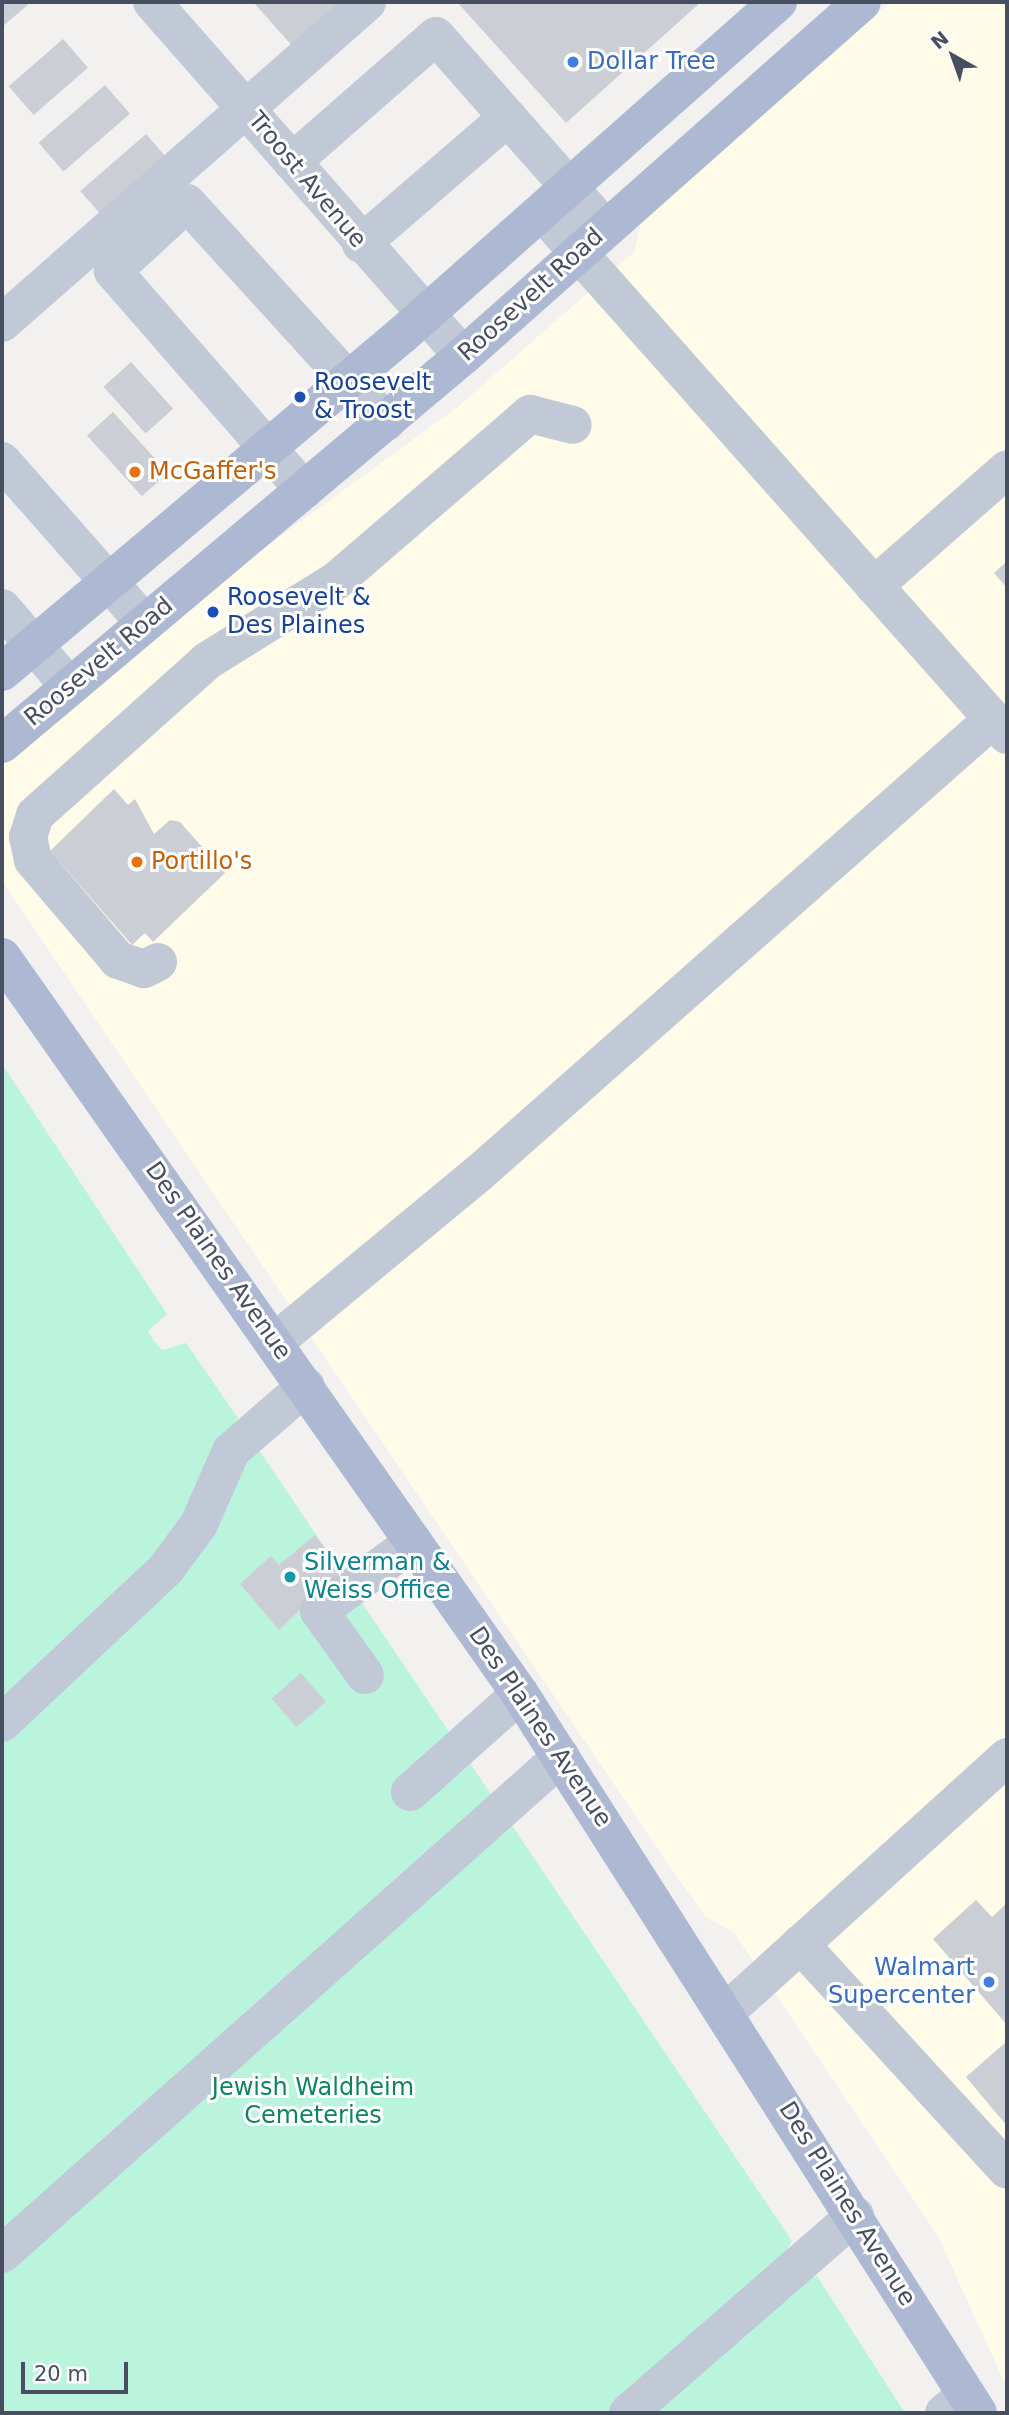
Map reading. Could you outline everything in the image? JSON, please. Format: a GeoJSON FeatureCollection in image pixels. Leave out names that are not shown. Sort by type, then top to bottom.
{"type":"FeatureCollection","features":[{"type":"Feature","properties":{"kind":"main road"},"geometry":{"type":"LineString","coordinates":[[2,672],[425,315],[778,2]]}},
{"type":"Feature","properties":{"kind":"main road","name":"Roosevelt Road"},"geometry":{"type":"LineString","coordinates":[[2,744],[463,356],[862,2]]}},
{"type":"Feature","properties":{"kind":"main road","name":"Des Plaines Avenue"},"geometry":{"type":"LineString","coordinates":[[4,964],[276,1341],[520,1694],[727,2011],[855,2216],[963,2407]]}},
{"type":"Feature","properties":{"kind":"street","name":"Troost Avenue"},"geometry":{"type":"LineString","coordinates":[[152,2],[361,244],[463,356]]}},
{"type":"Feature","properties":{"kind":"street"},"geometry":{"type":"LineString","coordinates":[[2,323],[367,2]]}},
{"type":"Feature","properties":{"kind":"street"},"geometry":{"type":"LineString","coordinates":[[276,1341],[478,1174],[1000,727],[874,586],[555,199],[508,117],[436,36],[292,162]]}},
{"type":"Feature","properties":{"kind":"street"},"geometry":{"type":"LineString","coordinates":[[361,244],[508,117]]}},
{"type":"Feature","properties":{"kind":"street"},"geometry":{"type":"LineString","coordinates":[[304,490],[113,271],[187,203],[386,422]]}},
{"type":"Feature","properties":{"kind":"street"},"geometry":{"type":"LineString","coordinates":[[158,962],[144,969],[118,960],[33,860],[28,837],[35,815],[207,661],[337,580],[530,414],[573,425]]}},
{"type":"Feature","properties":{"kind":"street"},"geometry":{"type":"LineString","coordinates":[[2,461],[145,623]]}},
{"type":"Feature","properties":{"kind":"street"},"geometry":{"type":"LineString","coordinates":[[874,586],[1007,469]]}},
{"type":"Feature","properties":{"kind":"street"},"geometry":{"type":"LineString","coordinates":[[2,608],[70,687]]}},
{"type":"Feature","properties":{"kind":"street"},"geometry":{"type":"LineString","coordinates":[[2,1723],[166,1569],[198,1524],[231,1451],[306,1386]]}},
{"type":"Feature","properties":{"kind":"street"},"geometry":{"type":"LineString","coordinates":[[365,1675],[319,1611],[414,1542]]}},
{"type":"Feature","properties":{"kind":"street"},"geometry":{"type":"LineString","coordinates":[[410,1792],[520,1694]]}},
{"type":"Feature","properties":{"kind":"street"},"geometry":{"type":"LineString","coordinates":[[2,2254],[561,1757]]}},
{"type":"Feature","properties":{"kind":"street"},"geometry":{"type":"LineString","coordinates":[[727,2011],[1007,1757]]}},
{"type":"Feature","properties":{"kind":"street"},"geometry":{"type":"LineString","coordinates":[[800,1944],[1007,2170]]}},
{"type":"Feature","properties":{"kind":"street"},"geometry":{"type":"LineString","coordinates":[[628,2413],[855,2216]]}},
{"type":"Feature","properties":{"kind":"shaded area"},"geometry":{"type":"Polygon","coordinates":[[[891,2],[1007,2],[1007,2388],[938,2236],[735,1934],[705,1916],[668,1864],[2,881],[2,765],[252,557],[459,406],[634,252],[642,220],[891,2]]]}},
{"type":"Feature","properties":{"kind":"green space","name":"Jewish Waldheim Cemeteries"},"geometry":{"type":"Polygon","coordinates":[[[2,1064],[167,1314],[148,1331],[153,1340],[162,1350],[186,1343],[238,1418],[223,1441],[255,1444],[792,2241],[776,2268],[788,2285],[817,2276],[905,2413],[2,2413],[2,1064]]]}},
{"type":"Feature","properties":{"kind":"building"},"geometry":{"type":"Polygon","coordinates":[[[2,2],[31,2],[2,27],[2,2]]]}},
{"type":"Feature","properties":{"kind":"building"},"geometry":{"type":"Polygon","coordinates":[[[253,2],[346,2],[294,48],[253,2]]]}},
{"type":"Feature","properties":{"kind":"building","name":"Dollar Tree"},"geometry":{"type":"Polygon","coordinates":[[[457,2],[701,2],[566,123],[457,2]]]}},
{"type":"Feature","properties":{"kind":"building"},"geometry":{"type":"Polygon","coordinates":[[[63,39],[88,68],[34,115],[9,86],[63,39]]]}},
{"type":"Feature","properties":{"kind":"building"},"geometry":{"type":"Polygon","coordinates":[[[105,85],[130,114],[64,171],[39,143],[105,85]]]}},
{"type":"Feature","properties":{"kind":"building"},"geometry":{"type":"Polygon","coordinates":[[[146,134],[171,163],[105,220],[80,191],[146,134]]]}},
{"type":"Feature","properties":{"kind":"building"},"geometry":{"type":"Polygon","coordinates":[[[131,362],[173,409],[146,434],[104,387],[131,362]]]}},
{"type":"Feature","properties":{"kind":"building"},"geometry":{"type":"Polygon","coordinates":[[[113,412],[168,473],[142,496],[87,435],[113,412]]]}},
{"type":"Feature","properties":{"kind":"building"},"geometry":{"type":"Polygon","coordinates":[[[1007,561],[1007,588],[994,573],[1007,561]]]}},
{"type":"Feature","properties":{"kind":"building","name":"Portillo's"},"geometry":{"type":"Polygon","coordinates":[[[114,789],[128,805],[135,799],[154,834],[170,820],[180,822],[225,873],[153,942],[145,933],[132,945],[50,851],[114,789]]]}},
{"type":"Feature","properties":{"kind":"building","name":"Silverman & Weiss Office"},"geometry":{"type":"Polygon","coordinates":[[[315,1535],[341,1570],[279,1630],[240,1584],[271,1556],[279,1565],[315,1535]]]}},
{"type":"Feature","properties":{"kind":"building"},"geometry":{"type":"Polygon","coordinates":[[[301,1673],[326,1702],[296,1727],[272,1699],[301,1673]]]}},
{"type":"Feature","properties":{"kind":"building","name":"Walmart Supercenter"},"geometry":{"type":"Polygon","coordinates":[[[976,1900],[992,1917],[1007,1903],[1007,2025],[933,1939],[976,1900]]]}},
{"type":"Feature","properties":{"kind":"building","name":"Walmart Supercenter"},"geometry":{"type":"Polygon","coordinates":[[[1007,2041],[1007,2126],[966,2077],[1007,2041]]]}},
{"type":"Feature","properties":{"kind":"place","name":"Dollar Tree"},"geometry":{"type":"Point","coordinates":[573,62]}},
{"type":"Feature","properties":{"kind":"place","name":"Roosevelt & Troost"},"geometry":{"type":"Point","coordinates":[300,397]}},
{"type":"Feature","properties":{"kind":"place","name":"McGaffer's"},"geometry":{"type":"Point","coordinates":[135,472]}},
{"type":"Feature","properties":{"kind":"place","name":"Roosevelt & Des Plaines"},"geometry":{"type":"Point","coordinates":[213,612]}},
{"type":"Feature","properties":{"kind":"place","name":"Portillo's"},"geometry":{"type":"Point","coordinates":[137,862]}},
{"type":"Feature","properties":{"kind":"place","name":"Silverman & Weiss Office"},"geometry":{"type":"Point","coordinates":[290,1577]}},
{"type":"Feature","properties":{"kind":"place","name":"Walmart Supercenter"},"geometry":{"type":"Point","coordinates":[989,1982]}}]}
